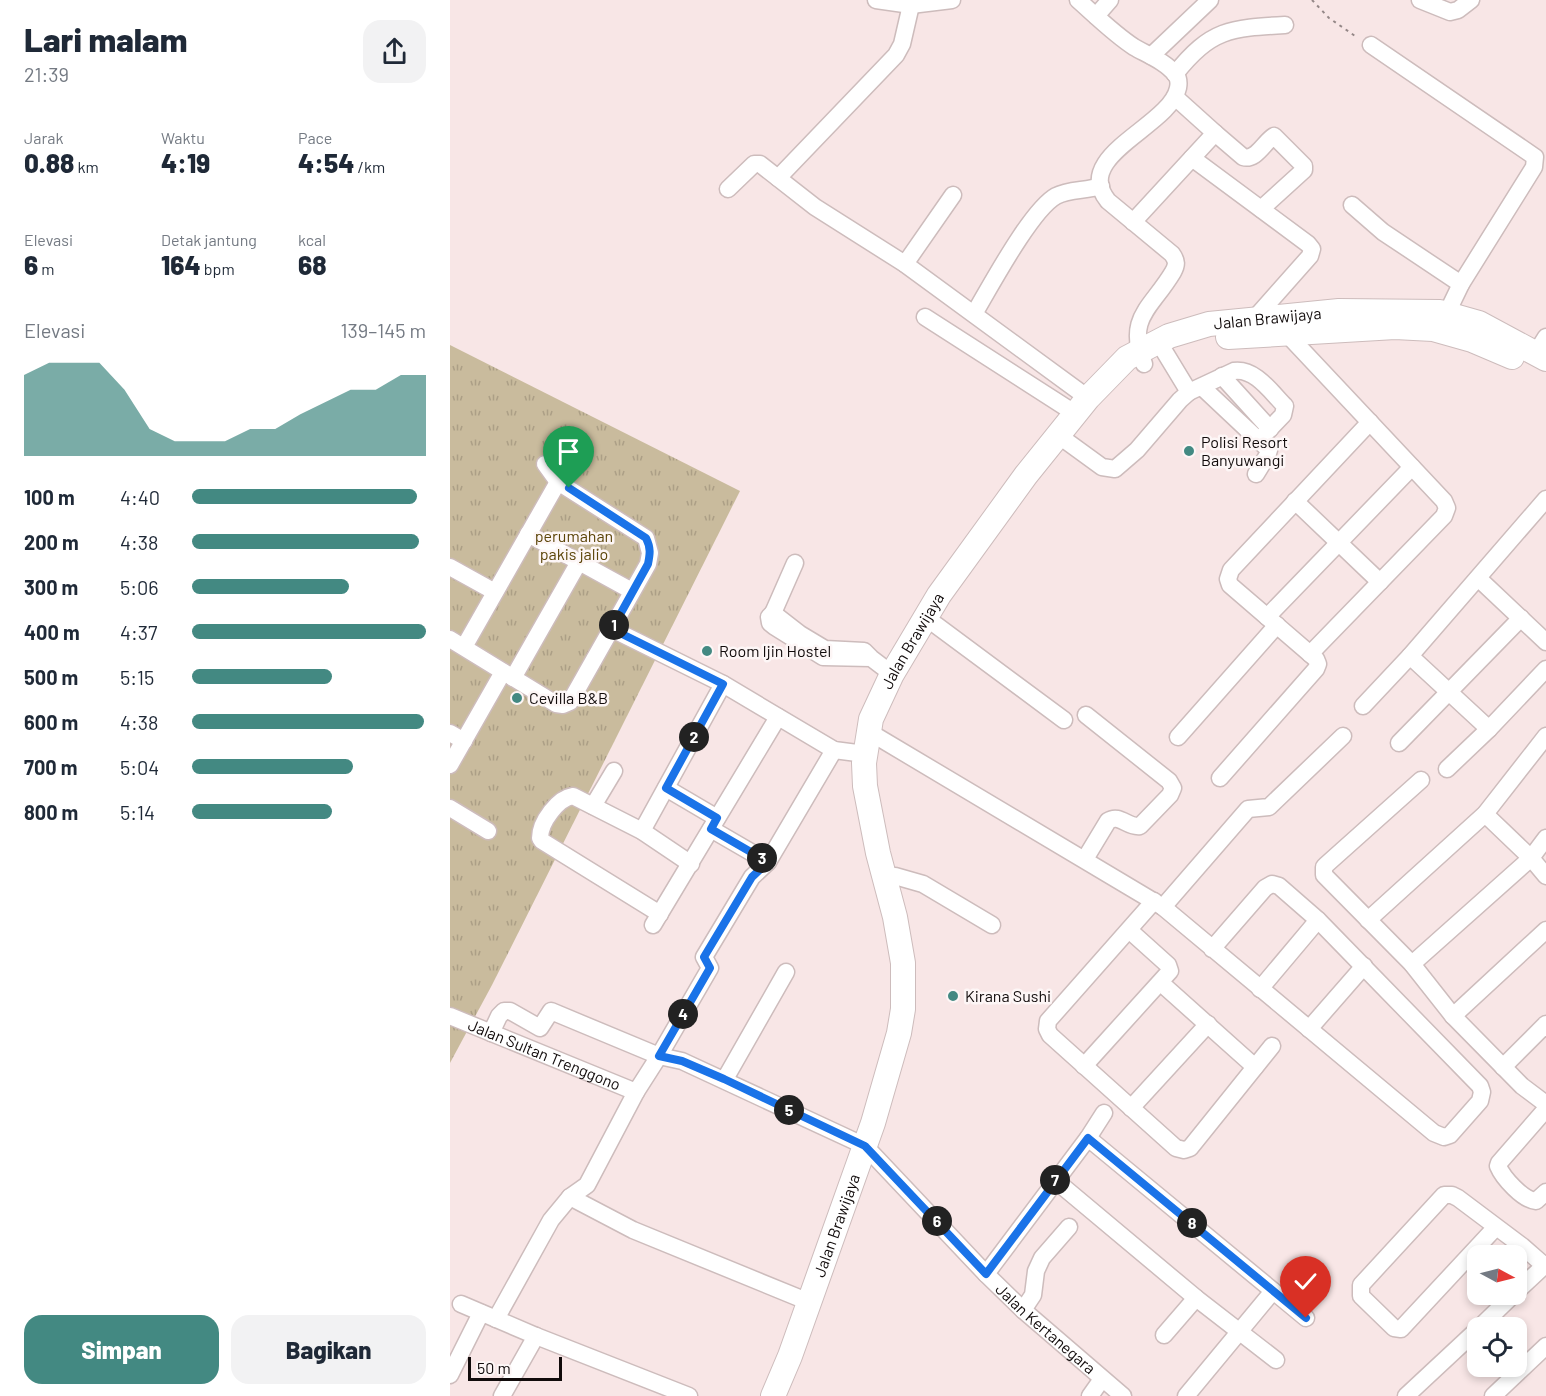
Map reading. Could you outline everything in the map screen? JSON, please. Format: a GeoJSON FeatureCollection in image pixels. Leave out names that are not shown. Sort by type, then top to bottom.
{"type":"FeatureCollection","features":[{"type":"Feature","properties":{"kind":"highway","name":"Jalan Brawijaya"},"geometry":{"type":"LineString","coordinates":[[783,1396],[869,1150],[903,1009],[903,963],[895,917],[878,853],[865,786],[871,745],[871,719],[892,674],[939,595],[1026,475],[1108,397],[1151,352],[1192,328],[1255,318],[1339,311],[1405,310],[1447,313],[1479,323],[1544,356]]}},
{"type":"Feature","properties":{"kind":"highway","name":"Jalan Brawijaya"},"geometry":{"type":"LineString","coordinates":[[773,1396],[904,1061],[913,1022],[915,986],[911,947],[879,808],[871,745],[892,697],[936,625],[1063,440],[1082,406],[1127,358],[1221,339],[1395,327],[1433,329],[1448,331],[1498,350],[1544,356]]}},
{"type":"Feature","properties":{"kind":"street"},"geometry":{"type":"LineString","coordinates":[[877,0],[911,4],[952,0]]}},
{"type":"Feature","properties":{"kind":"street"},"geometry":{"type":"LineString","coordinates":[[1078,0],[1134,46],[1166,67],[1179,83],[1175,97],[1166,108],[1106,160],[1101,171],[1101,186],[1108,201],[1172,254],[1176,266],[1137,327],[1151,352],[1195,390],[1264,435]]}},
{"type":"Feature","properties":{"kind":"street"},"geometry":{"type":"LineString","coordinates":[[1096,16],[1110,0]]}},
{"type":"Feature","properties":{"kind":"street"},"geometry":{"type":"LineString","coordinates":[[1166,67],[1210,0]]}},
{"type":"Feature","properties":{"kind":"street"},"geometry":{"type":"LineString","coordinates":[[1420,0],[1450,12],[1458,10],[1471,0]]}},
{"type":"Feature","properties":{"kind":"street"},"geometry":{"type":"LineString","coordinates":[[778,178],[897,55],[902,44],[911,4]]}},
{"type":"Feature","properties":{"kind":"street"},"geometry":{"type":"LineString","coordinates":[[1166,67],[1226,31],[1284,25]]}},
{"type":"Feature","properties":{"kind":"street"},"geometry":{"type":"LineString","coordinates":[[1371,45],[1535,157],[1534,167],[1461,284],[1447,313]]}},
{"type":"Feature","properties":{"kind":"street"},"geometry":{"type":"LineString","coordinates":[[1175,97],[1243,157],[1248,159],[1253,156],[1274,136],[1304,167],[1304,170],[1262,209]]}},
{"type":"Feature","properties":{"kind":"street"},"geometry":{"type":"LineString","coordinates":[[1133,222],[1215,133]]}},
{"type":"Feature","properties":{"kind":"street"},"geometry":{"type":"LineString","coordinates":[[1192,158],[1308,244],[1312,253],[1255,318]]}},
{"type":"Feature","properties":{"kind":"street"},"geometry":{"type":"LineString","coordinates":[[728,189],[756,163],[810,203],[905,264],[974,314],[1082,406]]}},
{"type":"Feature","properties":{"kind":"street"},"geometry":{"type":"LineString","coordinates":[[974,314],[1030,223],[1043,207],[1054,197],[1065,192],[1089,190],[1101,186]]}},
{"type":"Feature","properties":{"kind":"street"},"geometry":{"type":"LineString","coordinates":[[905,264],[953,195]]}},
{"type":"Feature","properties":{"kind":"street"},"geometry":{"type":"LineString","coordinates":[[1352,205],[1383,231],[1461,284]]}},
{"type":"Feature","properties":{"kind":"street"},"geometry":{"type":"LineString","coordinates":[[925,317],[1082,406]]}},
{"type":"Feature","properties":{"kind":"street"},"geometry":{"type":"LineString","coordinates":[[1286,333],[1444,501],[1447,508],[1446,512],[1310,654]]}},
{"type":"Feature","properties":{"kind":"street"},"geometry":{"type":"LineString","coordinates":[[1063,440],[1102,467],[1108,470],[1115,469],[1137,450],[1180,400],[1222,376],[1240,370],[1252,373],[1285,406],[1283,415],[1264,435]]}},
{"type":"Feature","properties":{"kind":"street"},"geometry":{"type":"LineString","coordinates":[[1222,376],[1264,435],[1269,452],[1256,474]]}},
{"type":"Feature","properties":{"kind":"street"},"geometry":{"type":"LineString","coordinates":[[1220,778],[1316,669],[1318,662],[1230,585],[1228,575],[1370,422]]}},
{"type":"Feature","properties":{"kind":"street"},"geometry":{"type":"LineString","coordinates":[[545,464],[558,482],[646,538],[650,553],[648,564],[632,591],[622,635],[570,702],[563,705],[556,704],[455,645],[495,592],[558,482]]}},
{"type":"Feature","properties":{"kind":"street"},"geometry":{"type":"LineString","coordinates":[[1178,737],[1339,542],[1412,467]]}},
{"type":"Feature","properties":{"kind":"street"},"geometry":{"type":"LineString","coordinates":[[1362,706],[1410,656],[1546,499]]}},
{"type":"Feature","properties":{"kind":"street"},"geometry":{"type":"LineString","coordinates":[[1295,501],[1380,582]]}},
{"type":"Feature","properties":{"kind":"street"},"geometry":{"type":"LineString","coordinates":[[528,534],[632,591]]}},
{"type":"Feature","properties":{"kind":"street"},"geometry":{"type":"LineString","coordinates":[[450,765],[457,737],[508,675],[579,562]]}},
{"type":"Feature","properties":{"kind":"street"},"geometry":{"type":"LineString","coordinates":[[795,563],[773,613],[769,617],[770,623],[792,633],[823,657],[871,658],[892,674]]}},
{"type":"Feature","properties":{"kind":"street"},"geometry":{"type":"LineString","coordinates":[[450,567],[495,592]]}},
{"type":"Feature","properties":{"kind":"street"},"geometry":{"type":"LineString","coordinates":[[1478,578],[1545,640]]}},
{"type":"Feature","properties":{"kind":"street"},"geometry":{"type":"LineString","coordinates":[[1399,743],[1521,618]]}},
{"type":"Feature","properties":{"kind":"street"},"geometry":{"type":"LineString","coordinates":[[936,625],[1064,720]]}},
{"type":"Feature","properties":{"kind":"street"},"geometry":{"type":"LineString","coordinates":[[622,635],[723,684],[834,750],[871,745],[1084,859],[1159,904],[1212,949],[1434,1133],[1444,1137],[1450,1135],[1480,1101],[1482,1092],[1480,1086],[1318,920],[1279,886],[1272,884],[1264,888],[1212,949]]}},
{"type":"Feature","properties":{"kind":"street"},"geometry":{"type":"LineString","coordinates":[[1410,656],[1490,729]]}},
{"type":"Feature","properties":{"kind":"street"},"geometry":{"type":"LineString","coordinates":[[1447,769],[1490,729],[1546,669]]}},
{"type":"Feature","properties":{"kind":"street"},"geometry":{"type":"LineString","coordinates":[[642,831],[723,684]]}},
{"type":"Feature","properties":{"kind":"street"},"geometry":{"type":"LineString","coordinates":[[1084,859],[1108,821],[1119,818],[1131,826],[1140,826],[1170,795],[1173,788],[1169,781],[1086,716]]}},
{"type":"Feature","properties":{"kind":"street"},"geometry":{"type":"LineString","coordinates":[[691,864],[642,831],[573,796],[565,798],[542,825],[540,838],[547,845],[656,919],[691,864],[778,717]]}},
{"type":"Feature","properties":{"kind":"street"},"geometry":{"type":"LineString","coordinates":[[1272,1046],[1187,1149],[1176,1148],[1050,1035],[1047,1029],[1048,1021],[1129,930],[1159,904],[1248,809],[1269,807],[1343,735]]}},
{"type":"Feature","properties":{"kind":"street"},"geometry":{"type":"LineString","coordinates":[[1368,920],[1485,814],[1546,736]]}},
{"type":"Feature","properties":{"kind":"street"},"geometry":{"type":"LineString","coordinates":[[666,788],[768,862],[834,750]]}},
{"type":"Feature","properties":{"kind":"street"},"geometry":{"type":"LineString","coordinates":[[593,806],[614,771]]}},
{"type":"Feature","properties":{"kind":"street"},"geometry":{"type":"LineString","coordinates":[[1421,780],[1324,867],[1326,879],[1412,964],[1453,1016],[1522,1086],[1546,1104]]}},
{"type":"Feature","properties":{"kind":"street"},"geometry":{"type":"LineString","coordinates":[[450,808],[488,831]]}},
{"type":"Feature","properties":{"kind":"street"},"geometry":{"type":"LineString","coordinates":[[1485,814],[1531,858],[1546,876]]}},
{"type":"Feature","properties":{"kind":"street"},"geometry":{"type":"LineString","coordinates":[[1412,964],[1531,858],[1546,838]]}},
{"type":"Feature","properties":{"kind":"street","name":"Jalan Sultan Trenggono"},"geometry":{"type":"LineString","coordinates":[[450,1016],[636,1092],[710,968],[704,957],[710,945],[752,877],[768,862]]}},
{"type":"Feature","properties":{"kind":"street"},"geometry":{"type":"LineString","coordinates":[[895,876],[923,884],[992,925]]}},
{"type":"Feature","properties":{"kind":"street"},"geometry":{"type":"LineString","coordinates":[[1260,988],[1318,920]]}},
{"type":"Feature","properties":{"kind":"street"},"geometry":{"type":"LineString","coordinates":[[1084,1066],[1169,974],[1170,967],[1129,930]]}},
{"type":"Feature","properties":{"kind":"street"},"geometry":{"type":"LineString","coordinates":[[1453,1016],[1546,930]]}},
{"type":"Feature","properties":{"kind":"street"},"geometry":{"type":"LineString","coordinates":[[1309,1029],[1364,966]]}},
{"type":"Feature","properties":{"kind":"street"},"geometry":{"type":"LineString","coordinates":[[724,1079],[786,972]]}},
{"type":"Feature","properties":{"kind":"street"},"geometry":{"type":"LineString","coordinates":[[1161,982],[1255,1067]]}},
{"type":"Feature","properties":{"kind":"street"},"geometry":{"type":"LineString","coordinates":[[491,1033],[504,1011],[510,1011],[540,1028],[551,1011],[659,1056],[682,1061],[724,1079],[869,1150]]}},
{"type":"Feature","properties":{"kind":"street"},"geometry":{"type":"LineString","coordinates":[[1131,1108],[1208,1024]]}},
{"type":"Feature","properties":{"kind":"street"},"geometry":{"type":"LineString","coordinates":[[1503,1067],[1546,1024]]}},
{"type":"Feature","properties":{"kind":"street"},"geometry":{"type":"LineString","coordinates":[[450,1375],[551,1220],[570,1197],[587,1185],[636,1092]]}},
{"type":"Feature","properties":{"kind":"street"},"geometry":{"type":"LineString","coordinates":[[1546,1109],[1498,1166],[1501,1173],[1525,1198],[1536,1201],[1546,1192]]}},
{"type":"Feature","properties":{"kind":"street"},"geometry":{"type":"LineString","coordinates":[[986,1274],[1088,1138],[1104,1113]]}},
{"type":"Feature","properties":{"kind":"street"},"geometry":{"type":"LineString","coordinates":[[1088,1138],[1306,1318]]}},
{"type":"Feature","properties":{"kind":"street","name":"Jalan Kertanegara"},"geometry":{"type":"LineString","coordinates":[[869,1150],[1023,1310],[1123,1396]]}},
{"type":"Feature","properties":{"kind":"street"},"geometry":{"type":"LineString","coordinates":[[1055,1180],[1196,1298],[1276,1360]]}},
{"type":"Feature","properties":{"kind":"street"},"geometry":{"type":"LineString","coordinates":[[1496,1227],[1401,1329],[1394,1328],[1361,1296],[1361,1285],[1444,1195],[1458,1198],[1496,1227],[1545,1266],[1527,1282]]}},
{"type":"Feature","properties":{"kind":"street"},"geometry":{"type":"LineString","coordinates":[[570,1197],[633,1230],[809,1302]]}},
{"type":"Feature","properties":{"kind":"street"},"geometry":{"type":"LineString","coordinates":[[1023,1310],[1033,1295],[1036,1270],[1042,1258],[1069,1227]]}},
{"type":"Feature","properties":{"kind":"street"},"geometry":{"type":"LineString","coordinates":[[1186,1396],[1273,1291]]}},
{"type":"Feature","properties":{"kind":"street"},"geometry":{"type":"LineString","coordinates":[[1164,1335],[1196,1298]]}},
{"type":"Feature","properties":{"kind":"street"},"geometry":{"type":"LineString","coordinates":[[461,1304],[689,1396]]}},
{"type":"Feature","properties":{"kind":"street"},"geometry":{"type":"LineString","coordinates":[[1490,1317],[1502,1305]]}},
{"type":"Feature","properties":{"kind":"street"},"geometry":{"type":"LineString","coordinates":[[502,1396],[536,1336]]}},
{"type":"Feature","properties":{"kind":"street"},"geometry":{"type":"LineString","coordinates":[[1406,1396],[1467,1338]]}},
{"type":"Feature","properties":{"kind":"street"},"geometry":{"type":"LineString","coordinates":[[1492,1396],[1546,1346]]}},
{"type":"Feature","properties":{"kind":"street"},"geometry":{"type":"LineString","coordinates":[[1090,1396],[1102,1379]]}},
{"type":"Feature","properties":{"kind":"path"},"geometry":{"type":"LineString","coordinates":[[1312,0],[1329,18],[1371,45]]}},
{"type":"Feature","properties":{"kind":"green space","name":"perumahan pakis jalio"},"geometry":{"type":"Polygon","coordinates":[[[450,345],[740,491],[492,985],[450,1063],[450,345]]]}},
{"type":"Feature","properties":{"kind":"place","name":"Polisi Resort Banyuwangi"},"geometry":{"type":"Point","coordinates":[1189,451]}},
{"type":"Feature","properties":{"kind":"place","name":"Room Ijin Hostel"},"geometry":{"type":"Point","coordinates":[707,651]}},
{"type":"Feature","properties":{"kind":"place","name":"Cevilla B&B"},"geometry":{"type":"Point","coordinates":[517,698]}},
{"type":"Feature","properties":{"kind":"place","name":"Kirana Sushi"},"geometry":{"type":"Point","coordinates":[953,996]}},
{"type":"Feature","properties":{"kind":"route"},"geometry":{"type":"LineString","coordinates":[[569,488],[646,538],[649,545],[648,564],[612,629],[622,636],[723,684],[666,788],[717,818],[711,829],[768,862],[752,877],[710,945],[704,957],[710,968],[659,1056],[682,1061],[724,1079],[865,1146],[986,1274],[1088,1138],[1306,1318]]}}]}
